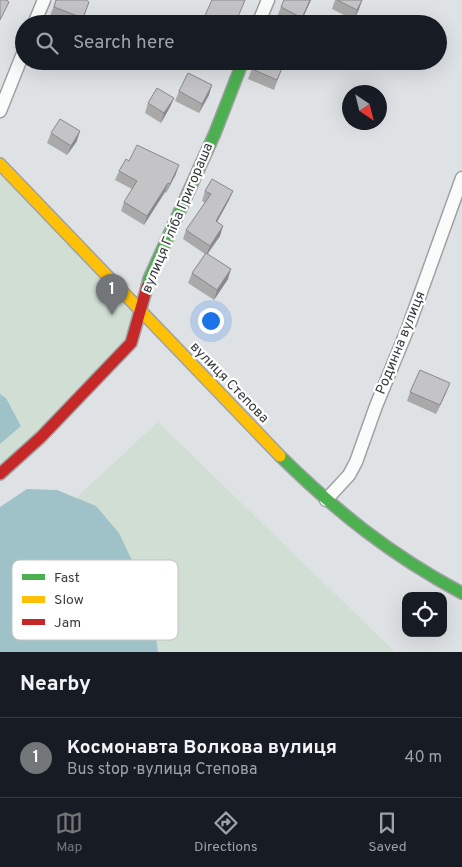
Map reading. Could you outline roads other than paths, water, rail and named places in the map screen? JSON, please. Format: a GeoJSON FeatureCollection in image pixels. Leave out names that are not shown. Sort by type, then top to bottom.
{"type":"FeatureCollection","features":[{"type":"Feature","properties":{"kind":"street"},"geometry":{"type":"LineString","coordinates":[[38,15],[44,0]]}},
{"type":"Feature","properties":{"kind":"street"},"geometry":{"type":"LineString","coordinates":[[262,15],[268,0]]}},
{"type":"Feature","properties":{"kind":"street"},"geometry":{"type":"LineString","coordinates":[[0,111],[16,70]]}},
{"type":"Feature","properties":{"kind":"street","name":"вулиця Гліба Григораша"},"geometry":{"type":"LineString","coordinates":[[0,474],[41,437],[131,343],[149,279],[215,133],[240,70]]}},
{"type":"Feature","properties":{"kind":"street","name":"вулиця Степова"},"geometry":{"type":"LineString","coordinates":[[0,164],[260,436],[326,500],[379,543],[419,570],[462,593]]}},
{"type":"Feature","properties":{"kind":"street","name":"Родинна вулиця"},"geometry":{"type":"LineString","coordinates":[[326,500],[349,474],[356,462],[376,406],[408,328],[462,178]]}},
{"type":"Feature","properties":{"kind":"water"},"geometry":{"type":"Polygon","coordinates":[[[0,394],[6,398],[21,426],[0,444],[0,394]]]}},
{"type":"Feature","properties":{"kind":"water"},"geometry":{"type":"Polygon","coordinates":[[[27,489],[57,490],[96,506],[119,533],[132,560],[12,560],[12,640],[156,640],[158,652],[0,652],[0,507],[27,489]]]}},
{"type":"Feature","properties":{"kind":"place","name":"Космонавта Волкова вулиця"},"geometry":{"type":"Point","coordinates":[112,315]}}]}
